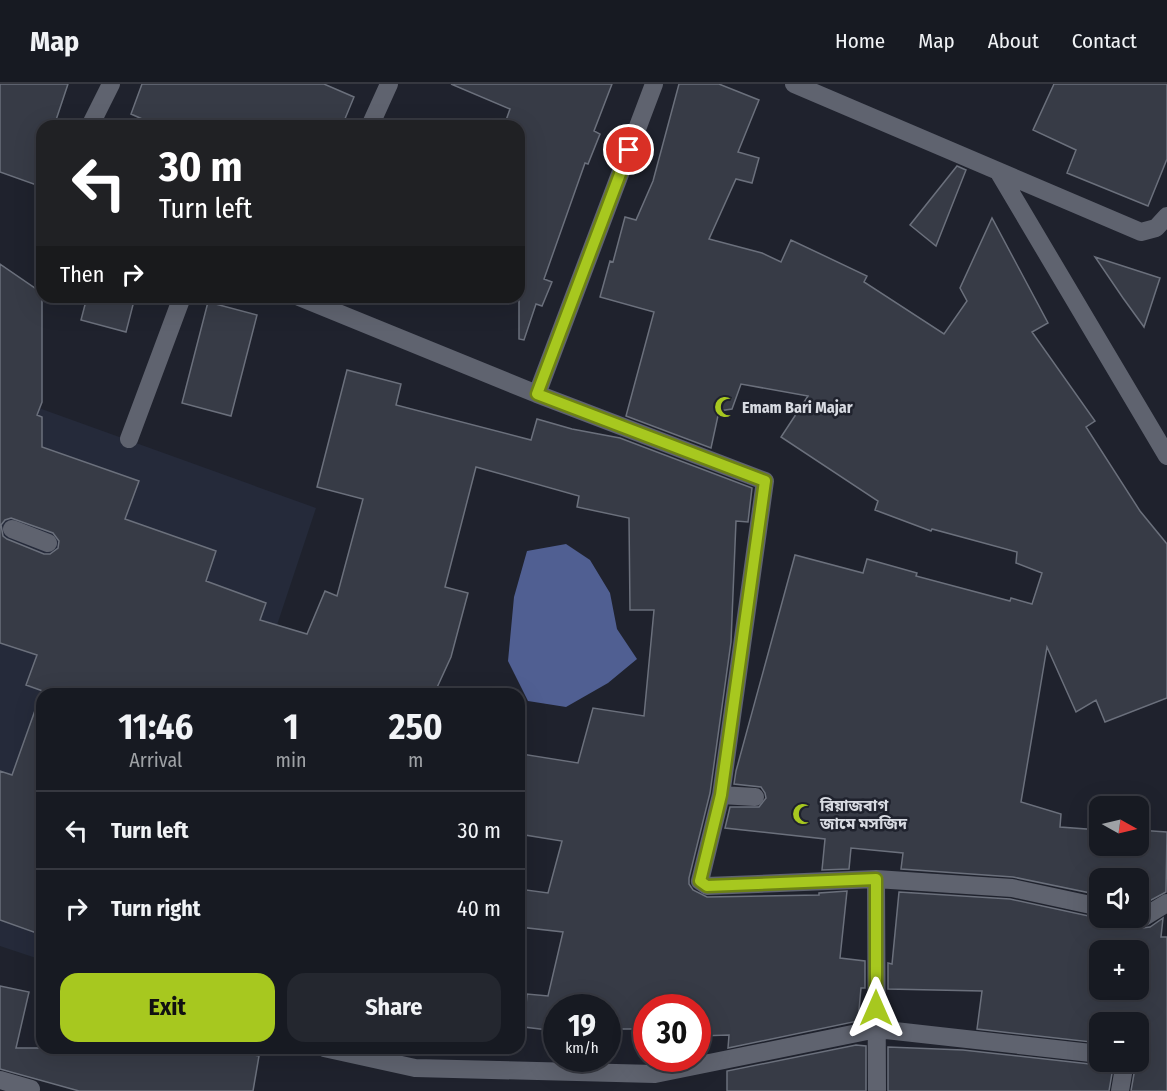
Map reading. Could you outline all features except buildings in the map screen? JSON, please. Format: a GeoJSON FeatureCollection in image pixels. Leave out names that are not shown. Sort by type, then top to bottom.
{"type":"FeatureCollection","features":[{"type":"Feature","properties":{"kind":"street"},"geometry":{"type":"LineString","coordinates":[[93,120],[111,84]]}},
{"type":"Feature","properties":{"kind":"street"},"geometry":{"type":"LineString","coordinates":[[373,120],[389,84]]}},
{"type":"Feature","properties":{"kind":"street"},"geometry":{"type":"LineString","coordinates":[[537,394],[654,84]]}},
{"type":"Feature","properties":{"kind":"street"},"geometry":{"type":"LineString","coordinates":[[794,84],[1141,232],[1156,228],[1167,216]]}},
{"type":"Feature","properties":{"kind":"street"},"geometry":{"type":"LineString","coordinates":[[998,171],[1167,456]]}},
{"type":"Feature","properties":{"kind":"street"},"geometry":{"type":"LineString","coordinates":[[129,439],[180,303]]}},
{"type":"Feature","properties":{"kind":"street"},"geometry":{"type":"LineString","coordinates":[[314,303],[537,394],[765,481],[721,795],[700,881],[702,884],[707,886],[876,879],[1012,888],[1089,906]]}},
{"type":"Feature","properties":{"kind":"street"},"geometry":{"type":"LineString","coordinates":[[12,529],[48,543]]}},
{"type":"Feature","properties":{"kind":"street"},"geometry":{"type":"LineString","coordinates":[[721,795],[755,797]]}},
{"type":"Feature","properties":{"kind":"street"},"geometry":{"type":"LineString","coordinates":[[876,879],[877,1091]]}},
{"type":"Feature","properties":{"kind":"street"},"geometry":{"type":"LineString","coordinates":[[1149,914],[1167,903]]}},
{"type":"Feature","properties":{"kind":"street"},"geometry":{"type":"LineString","coordinates":[[351,1054],[415,1068],[655,1074],[877,1029],[1089,1053]]}},
{"type":"Feature","properties":{"kind":"street"},"geometry":{"type":"LineString","coordinates":[[1120,1091],[1123,1072]]}},
{"type":"Feature","properties":{"kind":"street"},"geometry":{"type":"LineString","coordinates":[[0,1080],[32,1089]]}},
{"type":"Feature","properties":{"kind":"shaded area"},"geometry":{"type":"Polygon","coordinates":[[[0,394],[316,508],[256,688],[36,688],[36,958],[0,946],[0,394]]]}},
{"type":"Feature","properties":{"kind":"water"},"geometry":{"type":"Polygon","coordinates":[[[566,544],[590,560],[610,593],[617,629],[637,659],[608,683],[566,707],[528,701],[525,688],[522,688],[508,661],[514,597],[527,551],[566,544]]]}},
{"type":"Feature","properties":{"kind":"place","name":"Emam Bari Majar"},"geometry":{"type":"Point","coordinates":[725,407]}},
{"type":"Feature","properties":{"kind":"place","name":"রিয়াজবাগ জামে মসজিদ"},"geometry":{"type":"Point","coordinates":[803,814]}},
{"type":"Feature","properties":{"kind":"route"},"geometry":{"type":"LineString","coordinates":[[629,150],[537,394],[765,481],[721,795],[700,881],[707,886],[876,879],[876,1008]]}}]}
